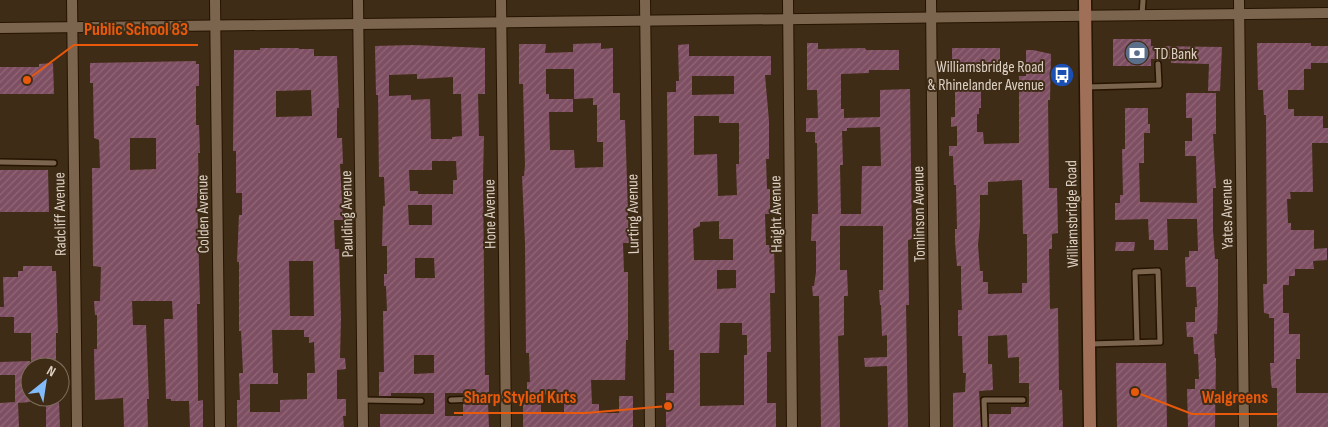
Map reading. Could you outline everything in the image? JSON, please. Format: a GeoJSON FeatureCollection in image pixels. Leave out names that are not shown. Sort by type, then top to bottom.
{"type":"FeatureCollection","features":[{"type":"Feature","properties":{"kind":"main road","name":"Williamsbridge Road"},"geometry":{"type":"LineString","coordinates":[[1085,0],[1090,427]]}},
{"type":"Feature","properties":{"kind":"street","name":"Radcliff Avenue"},"geometry":{"type":"LineString","coordinates":[[72,0],[77,427]]}},
{"type":"Feature","properties":{"kind":"street","name":"Colden Avenue"},"geometry":{"type":"LineString","coordinates":[[215,0],[220,427]]}},
{"type":"Feature","properties":{"kind":"street","name":"Paulding Avenue"},"geometry":{"type":"LineString","coordinates":[[358,0],[364,427]]}},
{"type":"Feature","properties":{"kind":"street","name":"Hone Avenue"},"geometry":{"type":"LineString","coordinates":[[501,0],[506,427]]}},
{"type":"Feature","properties":{"kind":"street","name":"Lurting Avenue"},"geometry":{"type":"LineString","coordinates":[[645,0],[650,427]]}},
{"type":"Feature","properties":{"kind":"street","name":"Haight Avenue"},"geometry":{"type":"LineString","coordinates":[[788,0],[792,427]]}},
{"type":"Feature","properties":{"kind":"street","name":"Tomlinson Avenue"},"geometry":{"type":"LineString","coordinates":[[931,0],[935,427]]}},
{"type":"Feature","properties":{"kind":"street","name":"Yates Avenue"},"geometry":{"type":"LineString","coordinates":[[1239,0],[1244,427]]}},
{"type":"Feature","properties":{"kind":"street"},"geometry":{"type":"LineString","coordinates":[[0,28],[1328,13]]}},
{"type":"Feature","properties":{"kind":"lane"},"geometry":{"type":"LineString","coordinates":[[1142,15],[1143,0]]}},
{"type":"Feature","properties":{"kind":"lane"},"geometry":{"type":"LineString","coordinates":[[1086,87],[1159,85],[1158,64]]}},
{"type":"Feature","properties":{"kind":"lane"},"geometry":{"type":"LineString","coordinates":[[0,162],[54,163]]}},
{"type":"Feature","properties":{"kind":"lane"},"geometry":{"type":"LineString","coordinates":[[1089,344],[1137,343],[1160,342],[1158,271],[1135,272],[1137,343]]}},
{"type":"Feature","properties":{"kind":"lane"},"geometry":{"type":"LineString","coordinates":[[451,400],[506,398]]}},
{"type":"Feature","properties":{"kind":"lane"},"geometry":{"type":"LineString","coordinates":[[363,400],[421,400]]}},
{"type":"Feature","properties":{"kind":"lane"},"geometry":{"type":"LineString","coordinates":[[985,427],[984,400],[1023,400]]}},
{"type":"Feature","properties":{"kind":"building"},"geometry":{"type":"Polygon","coordinates":[[[1113,39],[1151,39],[1151,46],[1222,47],[1220,91],[1208,91],[1209,64],[1171,63],[1171,59],[1151,59],[1151,66],[1113,66],[1113,39]]]}},
{"type":"Feature","properties":{"kind":"building"},"geometry":{"type":"Polygon","coordinates":[[[601,43],[601,49],[613,48],[613,93],[620,93],[620,120],[625,120],[629,243],[623,243],[624,272],[628,272],[628,340],[626,340],[625,380],[591,380],[592,404],[599,404],[599,413],[619,413],[619,396],[633,396],[633,427],[523,427],[523,397],[527,397],[527,382],[530,382],[529,353],[526,353],[522,176],[524,176],[525,165],[523,84],[519,84],[519,44],[546,44],[545,53],[573,52],[573,44],[601,43]],[[546,69],[546,94],[549,94],[549,99],[573,99],[573,112],[549,112],[550,150],[574,150],[575,168],[603,167],[603,142],[597,142],[597,105],[593,105],[593,98],[574,99],[574,69],[546,69]],[[564,394],[541,395],[541,414],[564,414],[564,394]]]}},
{"type":"Feature","properties":{"kind":"building"},"geometry":{"type":"Polygon","coordinates":[[[807,43],[818,43],[818,49],[865,48],[866,50],[899,50],[899,70],[869,70],[869,73],[841,74],[841,109],[844,109],[844,118],[880,117],[880,90],[910,89],[912,239],[908,240],[909,305],[906,305],[908,427],[888,427],[887,366],[865,367],[864,358],[887,357],[887,335],[882,336],[879,290],[883,290],[883,226],[840,226],[840,270],[847,270],[848,296],[844,296],[844,335],[838,336],[840,427],[821,427],[819,296],[813,296],[812,286],[814,286],[816,272],[816,241],[811,241],[812,214],[818,214],[817,143],[815,143],[815,132],[806,132],[806,118],[818,118],[817,90],[807,90],[807,43]],[[880,127],[847,128],[847,131],[842,131],[843,165],[840,165],[841,214],[861,214],[862,166],[881,166],[880,127]]]}},
{"type":"Feature","properties":{"kind":"building"},"geometry":{"type":"Polygon","coordinates":[[[1257,43],[1311,43],[1311,46],[1328,46],[1328,63],[1311,63],[1311,69],[1304,69],[1304,90],[1288,90],[1288,109],[1294,109],[1294,116],[1323,116],[1323,128],[1328,128],[1328,143],[1312,143],[1313,192],[1290,192],[1291,199],[1287,199],[1288,223],[1291,223],[1291,230],[1314,230],[1314,249],[1327,248],[1327,260],[1313,261],[1314,269],[1295,269],[1295,276],[1289,276],[1289,285],[1283,285],[1283,313],[1289,313],[1289,334],[1300,334],[1300,359],[1296,359],[1296,393],[1328,393],[1328,427],[1277,427],[1277,388],[1272,388],[1270,363],[1274,363],[1274,318],[1269,318],[1269,314],[1264,313],[1263,284],[1267,284],[1266,115],[1264,115],[1263,90],[1258,90],[1257,43]]]}},
{"type":"Feature","properties":{"kind":"building"},"geometry":{"type":"Polygon","coordinates":[[[689,44],[689,56],[771,56],[771,75],[765,75],[769,121],[769,159],[766,159],[767,189],[770,189],[770,214],[765,214],[766,245],[774,245],[775,293],[770,293],[771,352],[767,352],[767,403],[776,403],[776,427],[666,427],[666,393],[674,393],[674,350],[669,350],[667,92],[676,92],[676,81],[679,81],[678,45],[689,44]],[[692,76],[692,95],[734,94],[734,76],[692,76]],[[694,116],[694,155],[717,154],[718,196],[737,195],[736,164],[739,164],[739,123],[719,123],[719,116],[694,116]],[[719,221],[700,222],[700,226],[693,229],[694,260],[733,260],[733,239],[719,239],[719,221]],[[717,270],[717,289],[736,288],[736,270],[717,270]],[[720,323],[719,353],[700,353],[700,406],[744,405],[744,355],[747,355],[747,335],[742,335],[742,323],[720,323]]]}},
{"type":"Feature","properties":{"kind":"building"},"geometry":{"type":"Polygon","coordinates":[[[413,45],[485,48],[485,94],[478,94],[479,136],[484,136],[485,375],[489,375],[489,394],[463,395],[463,393],[445,393],[445,416],[463,416],[463,404],[488,403],[489,427],[380,427],[380,414],[434,414],[434,393],[391,393],[391,396],[379,396],[379,372],[384,372],[383,311],[387,311],[384,274],[387,274],[387,246],[382,246],[383,206],[385,206],[384,177],[379,177],[378,95],[376,95],[375,46],[413,45]],[[417,74],[389,75],[389,96],[411,95],[411,100],[430,99],[431,139],[452,139],[452,137],[462,136],[461,94],[453,94],[453,77],[417,79],[417,74]],[[432,161],[432,170],[409,170],[410,191],[418,191],[418,194],[453,194],[453,180],[457,180],[456,161],[432,161]],[[408,205],[409,225],[432,225],[432,205],[408,205]],[[415,258],[415,278],[435,278],[434,258],[415,258]],[[414,355],[414,374],[434,373],[434,355],[414,355]]]}},
{"type":"Feature","properties":{"kind":"building"},"geometry":{"type":"Polygon","coordinates":[[[260,48],[314,49],[314,56],[337,56],[339,108],[337,108],[337,138],[342,138],[343,164],[340,164],[343,220],[334,220],[335,249],[339,249],[340,358],[345,358],[346,369],[337,370],[337,399],[346,399],[346,416],[343,416],[344,427],[237,427],[237,400],[240,400],[239,373],[243,373],[241,331],[239,331],[239,262],[237,262],[239,215],[242,215],[242,193],[236,193],[236,151],[233,151],[234,50],[260,50],[260,48]],[[311,90],[276,91],[276,117],[312,116],[311,90]],[[289,261],[290,316],[314,316],[313,261],[289,261]],[[272,330],[273,373],[278,373],[278,384],[250,384],[250,412],[280,412],[280,400],[307,399],[307,373],[315,373],[314,342],[309,343],[309,337],[304,337],[304,330],[272,330]]]}},
{"type":"Feature","properties":{"kind":"building"},"geometry":{"type":"Polygon","coordinates":[[[952,48],[1000,48],[1000,64],[952,65],[952,48]]]}},
{"type":"Feature","properties":{"kind":"building"},"geometry":{"type":"Polygon","coordinates":[[[1026,50],[1051,54],[1050,100],[1048,100],[1049,188],[1057,188],[1058,233],[1052,234],[1052,249],[1049,249],[1050,309],[1058,308],[1059,390],[1062,390],[1063,427],[989,427],[989,414],[1011,414],[1011,407],[1029,407],[1029,383],[1019,383],[1019,357],[1008,358],[1007,335],[988,336],[988,364],[992,364],[993,390],[979,391],[981,427],[953,427],[953,393],[965,392],[966,373],[963,373],[962,336],[958,336],[958,310],[962,310],[961,266],[957,266],[955,241],[955,229],[957,229],[956,185],[954,185],[953,156],[949,156],[949,146],[957,146],[957,126],[951,127],[951,117],[955,117],[955,88],[981,89],[981,108],[979,108],[979,114],[977,114],[977,132],[983,132],[984,144],[1019,143],[1019,76],[1026,76],[1026,50]],[[1022,180],[988,182],[988,195],[980,195],[978,245],[980,271],[983,271],[983,282],[988,282],[988,294],[1022,293],[1022,283],[1027,283],[1027,234],[1023,234],[1022,180]]]}},
{"type":"Feature","properties":{"kind":"building"},"geometry":{"type":"Polygon","coordinates":[[[196,61],[196,64],[199,64],[199,86],[196,86],[196,125],[199,125],[200,153],[198,153],[199,193],[197,193],[200,304],[197,304],[198,401],[203,400],[203,427],[190,427],[189,401],[171,401],[171,399],[166,399],[164,319],[173,319],[172,301],[132,301],[133,325],[146,325],[149,399],[147,399],[148,427],[124,427],[123,398],[95,400],[94,349],[97,349],[97,315],[95,315],[94,301],[100,301],[101,267],[93,266],[92,168],[100,168],[99,140],[94,138],[93,83],[90,83],[90,63],[196,61]],[[130,138],[130,170],[156,169],[156,138],[130,138]]]}},
{"type":"Feature","properties":{"kind":"building"},"geometry":{"type":"Polygon","coordinates":[[[53,63],[54,94],[0,94],[0,67],[39,67],[39,64],[53,63]]]}},
{"type":"Feature","properties":{"kind":"building"},"geometry":{"type":"Polygon","coordinates":[[[1186,93],[1216,93],[1216,134],[1213,134],[1216,188],[1213,188],[1213,231],[1215,259],[1218,259],[1217,334],[1214,334],[1216,358],[1215,427],[1188,427],[1187,389],[1195,389],[1195,379],[1199,379],[1198,354],[1194,354],[1193,337],[1187,337],[1186,322],[1195,322],[1195,307],[1197,307],[1196,287],[1186,287],[1185,257],[1189,257],[1189,251],[1198,251],[1197,219],[1167,219],[1168,250],[1154,250],[1154,240],[1149,240],[1148,219],[1115,220],[1115,203],[1120,203],[1120,195],[1123,195],[1122,149],[1125,149],[1125,108],[1148,108],[1150,133],[1144,133],[1144,163],[1139,163],[1140,202],[1197,203],[1196,156],[1185,156],[1185,141],[1192,141],[1192,118],[1186,118],[1186,93]]]}},
{"type":"Feature","properties":{"kind":"building"},"geometry":{"type":"Polygon","coordinates":[[[0,170],[48,170],[49,212],[0,212],[0,170]]]}},
{"type":"Feature","properties":{"kind":"building"},"geometry":{"type":"Polygon","coordinates":[[[1116,242],[1135,242],[1134,251],[1115,251],[1116,242]]]}},
{"type":"Feature","properties":{"kind":"building"},"geometry":{"type":"Polygon","coordinates":[[[23,266],[52,266],[52,271],[56,271],[58,333],[56,333],[56,357],[31,357],[31,333],[14,333],[14,317],[0,317],[0,307],[4,307],[3,277],[18,277],[18,271],[23,271],[23,266]]]}},
{"type":"Feature","properties":{"kind":"building"},"geometry":{"type":"Polygon","coordinates":[[[20,361],[19,427],[0,427],[0,403],[15,402],[15,375],[0,375],[0,362],[20,361]]]}},
{"type":"Feature","properties":{"kind":"building"},"geometry":{"type":"Polygon","coordinates":[[[1116,363],[1166,363],[1167,427],[1117,427],[1116,363]]]}},
{"type":"Feature","properties":{"kind":"building"},"geometry":{"type":"Polygon","coordinates":[[[46,407],[59,407],[60,427],[46,427],[46,407]]]}},
{"type":"Feature","properties":{"kind":"place","name":"TD Bank"},"geometry":{"type":"Point","coordinates":[1137,53]}},
{"type":"Feature","properties":{"kind":"place","name":"Williamsbridge Road & Rhinelander Avenue"},"geometry":{"type":"Point","coordinates":[1062,75]}},
{"type":"Feature","properties":{"kind":"place","name":"Public School 83"},"geometry":{"type":"Point","coordinates":[27,80]}},
{"type":"Feature","properties":{"kind":"place","name":"Walgreens"},"geometry":{"type":"Point","coordinates":[1135,392]}},
{"type":"Feature","properties":{"kind":"place","name":"Sharp Styled Kuts"},"geometry":{"type":"Point","coordinates":[668,406]}}]}
